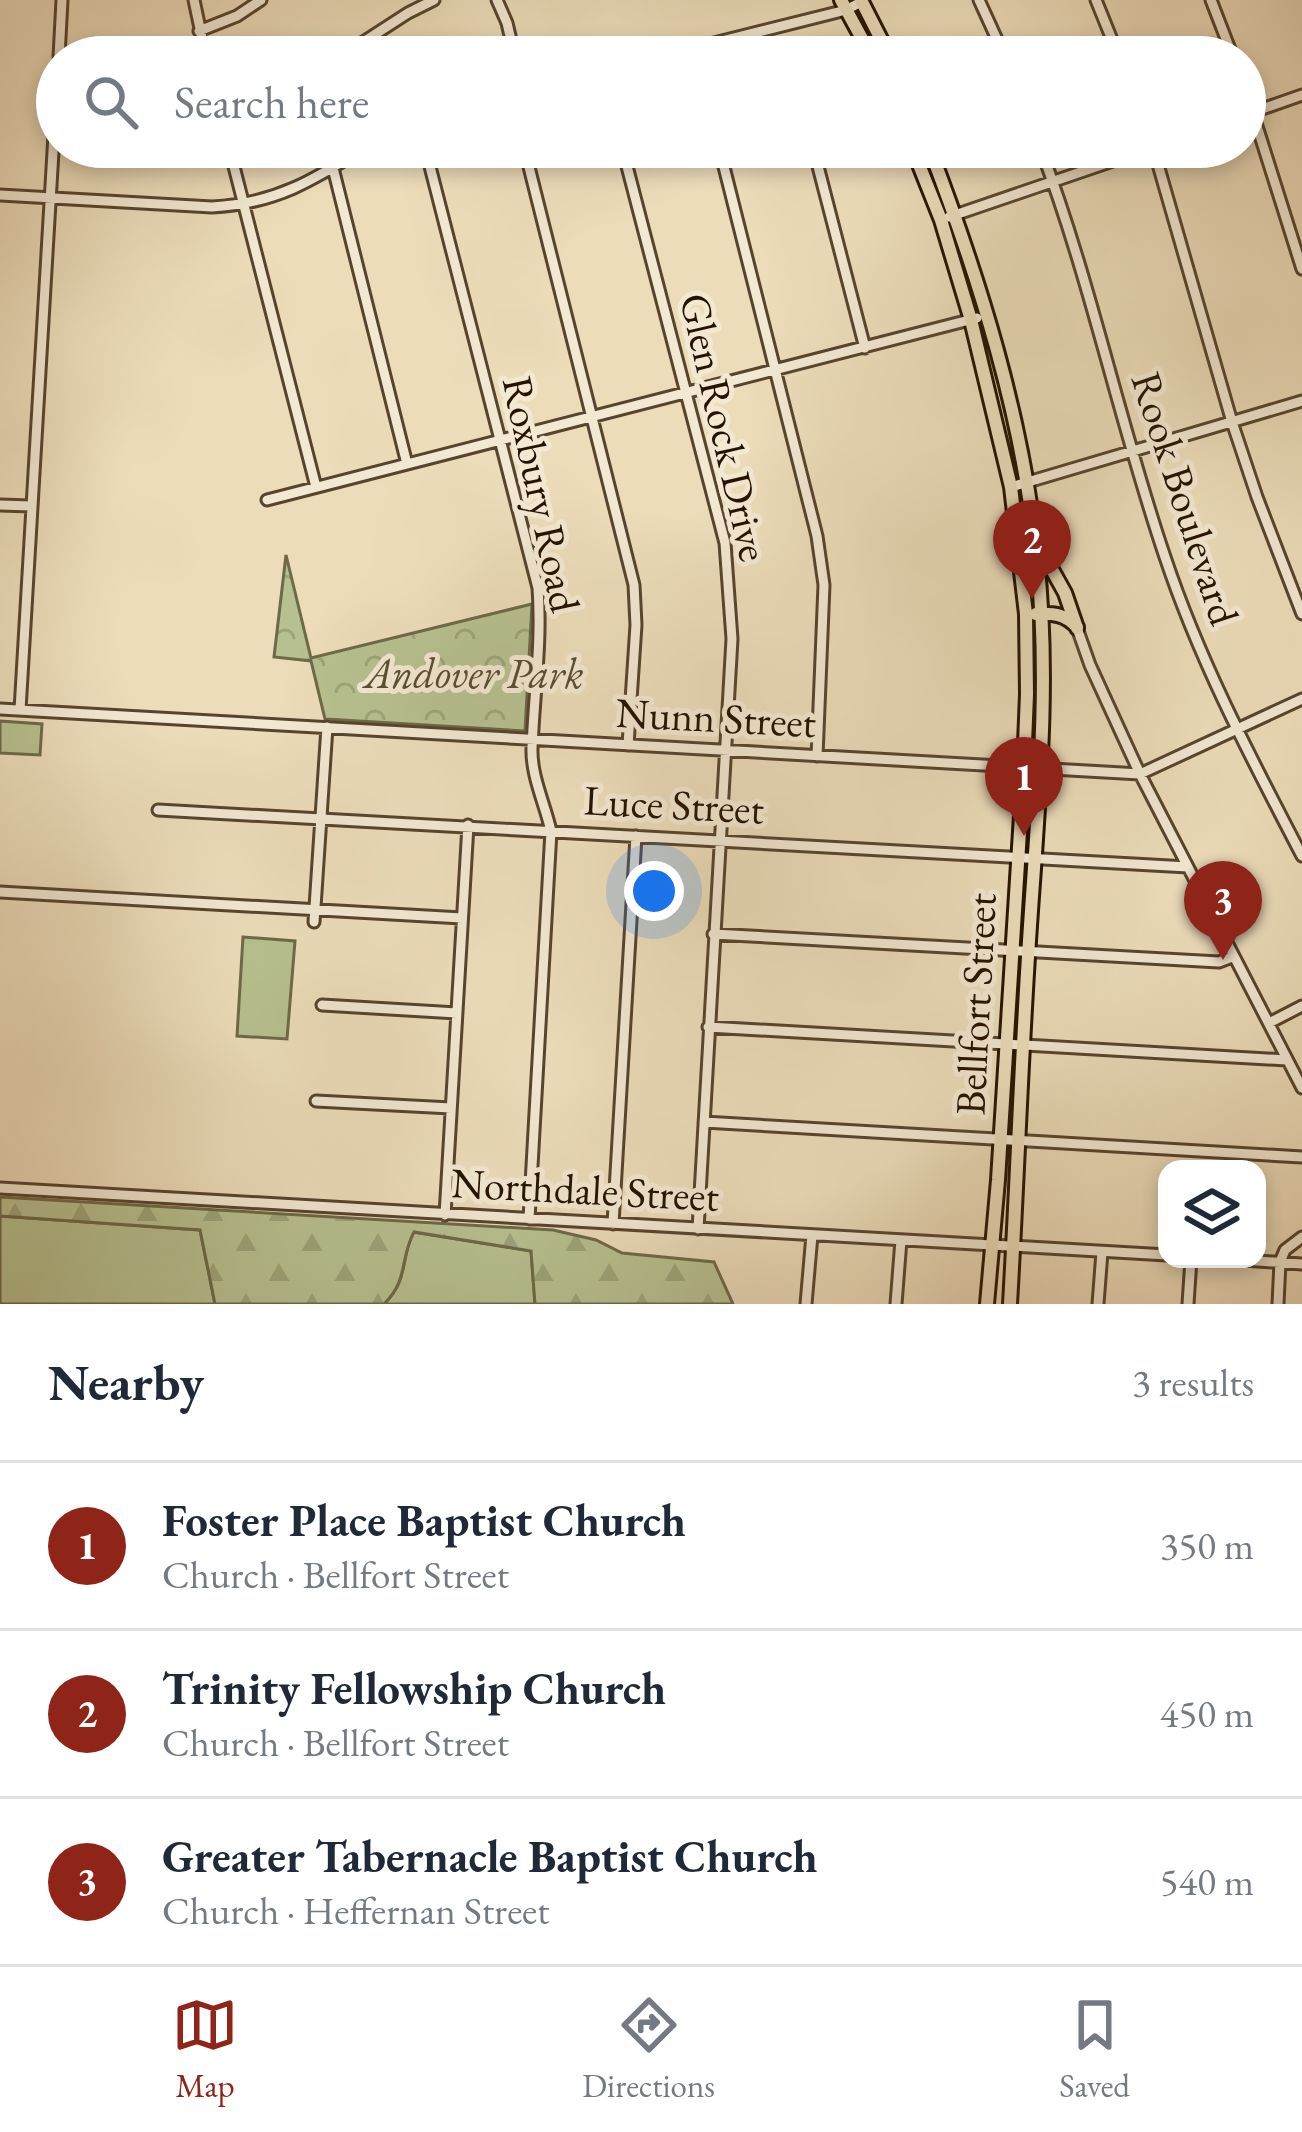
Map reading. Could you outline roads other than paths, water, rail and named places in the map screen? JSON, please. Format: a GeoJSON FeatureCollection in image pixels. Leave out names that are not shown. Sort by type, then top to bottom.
{"type":"FeatureCollection","features":[{"type":"Feature","properties":{"kind":"main road"},"geometry":{"type":"LineString","coordinates":[[861,1],[879,36]]}},
{"type":"Feature","properties":{"kind":"main road"},"geometry":{"type":"LineString","coordinates":[[843,5],[860,36]]}},
{"type":"Feature","properties":{"kind":"main road","name":"Bellfort Street"},"geometry":{"type":"LineString","coordinates":[[922,168],[948,218],[994,336],[1028,483],[1041,614],[1044,697],[1010,1304]]}},
{"type":"Feature","properties":{"kind":"main road","name":"Bellfort Street"},"geometry":{"type":"LineString","coordinates":[[935,168],[1011,487],[1026,614],[1024,768],[987,1304]]}},
{"type":"Feature","properties":{"kind":"main road"},"geometry":{"type":"LineString","coordinates":[[1034,533],[1077,628]]}},
{"type":"Feature","properties":{"kind":"main road"},"geometry":{"type":"LineString","coordinates":[[1026,614],[1058,614],[1070,604]]}},
{"type":"Feature","properties":{"kind":"main road"},"geometry":{"type":"LineString","coordinates":[[1058,614],[1077,628]]}},
{"type":"Feature","properties":{"kind":"street"},"geometry":{"type":"LineString","coordinates":[[59,36],[62,0]]}},
{"type":"Feature","properties":{"kind":"street"},"geometry":{"type":"LineString","coordinates":[[194,0],[200,36]]}},
{"type":"Feature","properties":{"kind":"street"},"geometry":{"type":"LineString","coordinates":[[199,31],[261,0]]}},
{"type":"Feature","properties":{"kind":"street"},"geometry":{"type":"LineString","coordinates":[[372,36],[434,0]]}},
{"type":"Feature","properties":{"kind":"street"},"geometry":{"type":"LineString","coordinates":[[496,0],[510,36]]}},
{"type":"Feature","properties":{"kind":"street"},"geometry":{"type":"LineString","coordinates":[[979,0],[995,36]]}},
{"type":"Feature","properties":{"kind":"street"},"geometry":{"type":"LineString","coordinates":[[1096,0],[1111,36]]}},
{"type":"Feature","properties":{"kind":"street"},"geometry":{"type":"LineString","coordinates":[[1210,0],[1225,36]]}},
{"type":"Feature","properties":{"kind":"street"},"geometry":{"type":"LineString","coordinates":[[745,36],[861,1]]}},
{"type":"Feature","properties":{"kind":"street"},"geometry":{"type":"LineString","coordinates":[[1266,107],[1302,95]]}},
{"type":"Feature","properties":{"kind":"street"},"geometry":{"type":"LineString","coordinates":[[1266,161],[1302,269]]}},
{"type":"Feature","properties":{"kind":"street"},"geometry":{"type":"LineString","coordinates":[[20,710],[51,168]]}},
{"type":"Feature","properties":{"kind":"street"},"geometry":{"type":"LineString","coordinates":[[234,168],[316,487]]}},
{"type":"Feature","properties":{"kind":"street"},"geometry":{"type":"LineString","coordinates":[[0,195],[243,206],[280,196],[333,168],[407,464]]}},
{"type":"Feature","properties":{"kind":"street","name":"Roxbury Road"},"geometry":{"type":"LineString","coordinates":[[430,168],[538,588],[535,772],[551,831],[529,1219]]}},
{"type":"Feature","properties":{"kind":"street"},"geometry":{"type":"LineString","coordinates":[[529,168],[634,585],[628,745]]}},
{"type":"Feature","properties":{"kind":"street","name":"Glen Rock Drive"},"geometry":{"type":"LineString","coordinates":[[627,168],[724,543],[730,586],[731,639],[698,1228]]}},
{"type":"Feature","properties":{"kind":"street"},"geometry":{"type":"LineString","coordinates":[[725,168],[817,536],[824,585],[817,756]]}},
{"type":"Feature","properties":{"kind":"street"},"geometry":{"type":"LineString","coordinates":[[819,168],[866,348]]}},
{"type":"Feature","properties":{"kind":"street","name":"Rook Boulevard"},"geometry":{"type":"LineString","coordinates":[[1048,168],[1091,301],[1131,452],[1182,606],[1237,730],[1302,856]]}},
{"type":"Feature","properties":{"kind":"street"},"geometry":{"type":"LineString","coordinates":[[948,218],[1094,168]]}},
{"type":"Feature","properties":{"kind":"street"},"geometry":{"type":"LineString","coordinates":[[1160,168],[1232,422],[1302,614]]}},
{"type":"Feature","properties":{"kind":"street"},"geometry":{"type":"LineString","coordinates":[[267,500],[986,315]]}},
{"type":"Feature","properties":{"kind":"street"},"geometry":{"type":"LineString","coordinates":[[1011,487],[1302,401]]}},
{"type":"Feature","properties":{"kind":"street"},"geometry":{"type":"LineString","coordinates":[[0,505],[31,506]]}},
{"type":"Feature","properties":{"kind":"street"},"geometry":{"type":"LineString","coordinates":[[1077,628],[1140,774],[1302,1088]]}},
{"type":"Feature","properties":{"kind":"street"},"geometry":{"type":"LineString","coordinates":[[1140,774],[1302,699]]}},
{"type":"Feature","properties":{"kind":"street","name":"Nunn Street"},"geometry":{"type":"LineString","coordinates":[[0,709],[1140,774]]}},
{"type":"Feature","properties":{"kind":"street"},"geometry":{"type":"LineString","coordinates":[[314,917],[327,728]]}},
{"type":"Feature","properties":{"kind":"street","name":"Luce Street"},"geometry":{"type":"LineString","coordinates":[[158,810],[1187,867]]}},
{"type":"Feature","properties":{"kind":"street"},"geometry":{"type":"LineString","coordinates":[[445,1215],[468,825]]}},
{"type":"Feature","properties":{"kind":"street"},"geometry":{"type":"LineString","coordinates":[[613,1224],[636,836]]}},
{"type":"Feature","properties":{"kind":"street"},"geometry":{"type":"LineString","coordinates":[[0,892],[314,917],[463,918]]}},
{"type":"Feature","properties":{"kind":"street"},"geometry":{"type":"LineString","coordinates":[[713,934],[1219,962],[1232,957]]}},
{"type":"Feature","properties":{"kind":"street"},"geometry":{"type":"LineString","coordinates":[[322,1005],[457,1013]]}},
{"type":"Feature","properties":{"kind":"street"},"geometry":{"type":"LineString","coordinates":[[1269,1023],[1302,1006]]}},
{"type":"Feature","properties":{"kind":"street"},"geometry":{"type":"LineString","coordinates":[[708,1027],[1287,1060]]}},
{"type":"Feature","properties":{"kind":"street"},"geometry":{"type":"LineString","coordinates":[[316,1101],[451,1108]]}},
{"type":"Feature","properties":{"kind":"street"},"geometry":{"type":"LineString","coordinates":[[704,1122],[1302,1157]]}},
{"type":"Feature","properties":{"kind":"street","name":"Northdale Street"},"geometry":{"type":"LineString","coordinates":[[0,1188],[1158,1255]]}},
{"type":"Feature","properties":{"kind":"street"},"geometry":{"type":"LineString","coordinates":[[806,1304],[812,1235]]}},
{"type":"Feature","properties":{"kind":"street"},"geometry":{"type":"LineString","coordinates":[[1278,1304],[1280,1262],[1285,1250],[1302,1237]]}},
{"type":"Feature","properties":{"kind":"street"},"geometry":{"type":"LineString","coordinates":[[896,1304],[901,1240]]}},
{"type":"Feature","properties":{"kind":"street"},"geometry":{"type":"LineString","coordinates":[[1099,1304],[1102,1252]]}},
{"type":"Feature","properties":{"kind":"street"},"geometry":{"type":"LineString","coordinates":[[1266,1261],[1302,1264]]}},
{"type":"Feature","properties":{"kind":"street"},"geometry":{"type":"LineString","coordinates":[[1188,1304],[1190,1268]]}},
{"type":"Feature","properties":{"kind":"place","name":"Trinity Fellowship Church"},"geometry":{"type":"Point","coordinates":[1032,599]}},
{"type":"Feature","properties":{"kind":"place","name":"Foster Place Baptist Church"},"geometry":{"type":"Point","coordinates":[1024,836]}},
{"type":"Feature","properties":{"kind":"place","name":"Greater Tabernacle Baptist Church"},"geometry":{"type":"Point","coordinates":[1223,960]}},
{"type":"Feature","properties":{"kind":"park label","name":"Andover Park"},"geometry":{"type":"Point","coordinates":[474,673]}}]}
